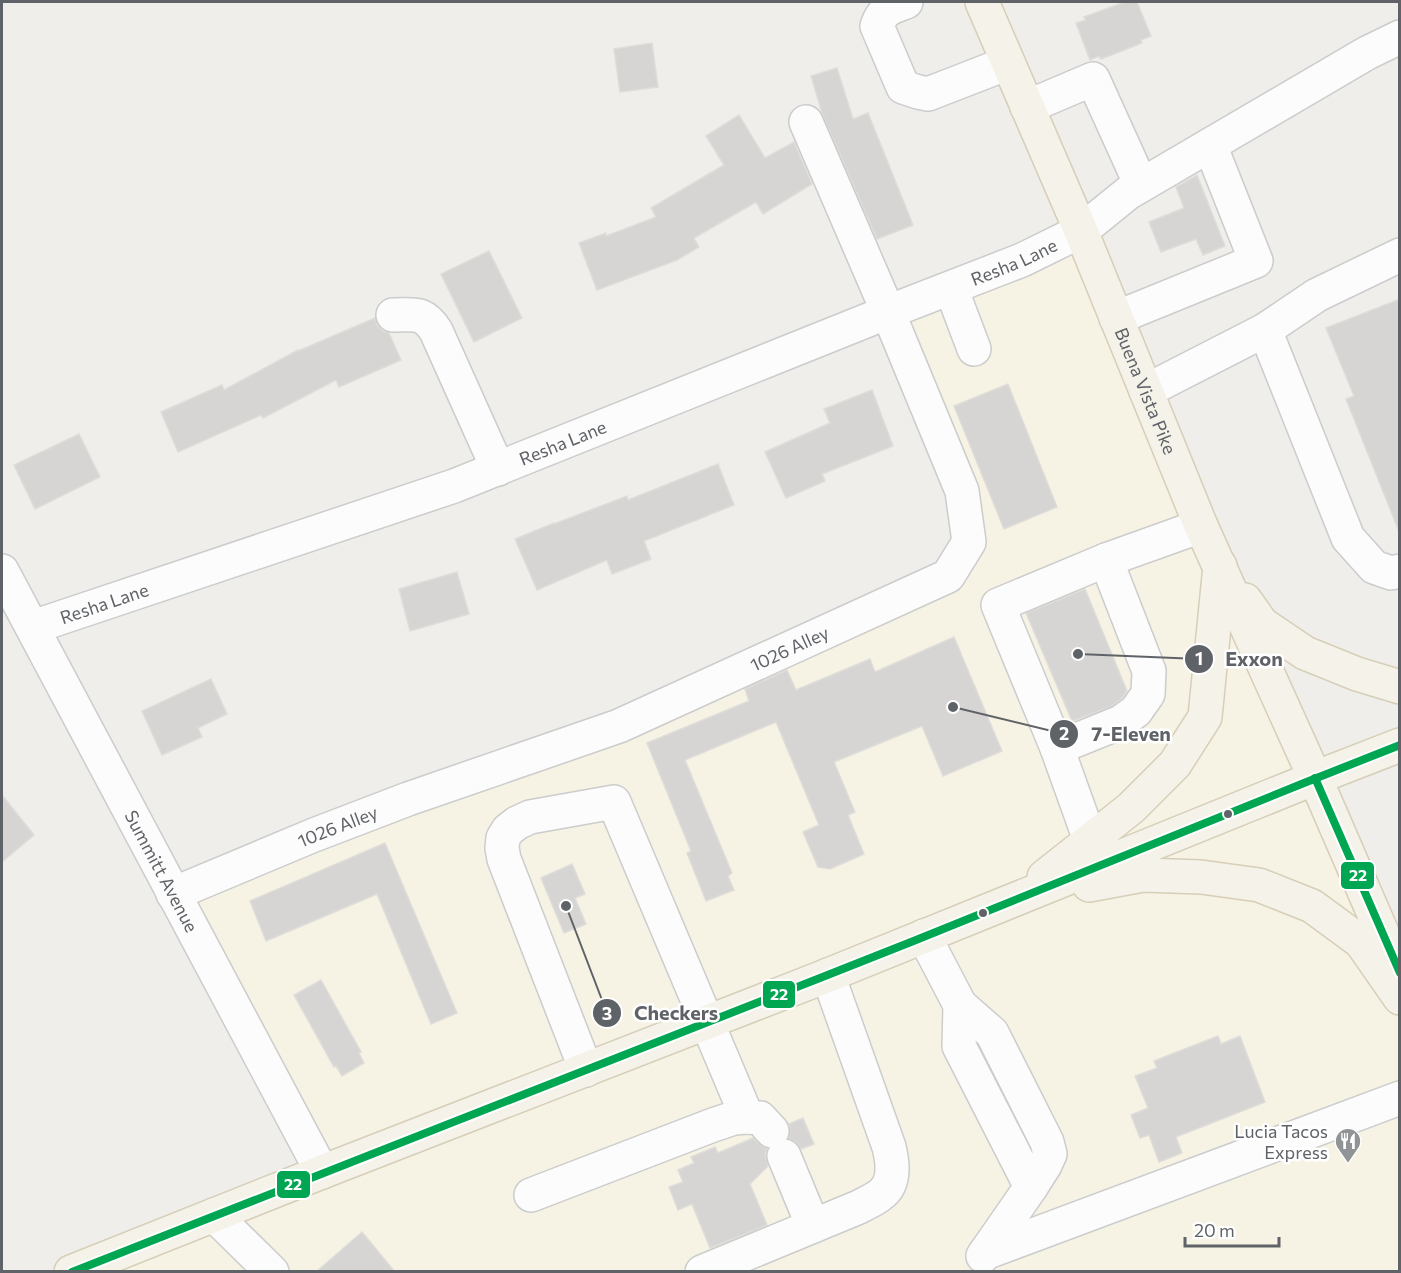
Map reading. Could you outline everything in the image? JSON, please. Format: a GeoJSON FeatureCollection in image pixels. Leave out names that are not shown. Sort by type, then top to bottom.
{"type":"FeatureCollection","features":[{"type":"Feature","properties":{"kind":"main road","name":"Buena Vista Pike"},"geometry":{"type":"LineString","coordinates":[[983,2],[1081,231],[1201,526],[1316,778],[1400,974]]}},
{"type":"Feature","properties":{"kind":"main road"},"geometry":{"type":"LineString","coordinates":[[1220,565],[1262,624],[1305,653],[1357,674],[1400,687]]}},
{"type":"Feature","properties":{"kind":"main road"},"geometry":{"type":"LineString","coordinates":[[1014,900],[1131,808],[1175,764],[1204,717],[1220,565]]}},
{"type":"Feature","properties":{"kind":"main road"},"geometry":{"type":"LineString","coordinates":[[71,1272],[708,1023],[1400,745]]}},
{"type":"Feature","properties":{"kind":"main road"},"geometry":{"type":"LineString","coordinates":[[1014,900],[1143,874],[1201,877],[1259,885],[1312,906],[1361,942],[1400,998]]}},
{"type":"Feature","properties":{"kind":"street"},"geometry":{"type":"LineString","coordinates":[[906,2],[881,14],[877,26],[903,87],[928,94],[1008,63]]}},
{"type":"Feature","properties":{"kind":"street","name":"Resha Lane"},"geometry":{"type":"LineString","coordinates":[[33,627],[454,486],[1022,260],[1081,231],[1141,185],[1367,53],[1400,37]]}},
{"type":"Feature","properties":{"kind":"street"},"geometry":{"type":"LineString","coordinates":[[1027,107],[1093,79],[1141,185]]}},
{"type":"Feature","properties":{"kind":"street","name":"1026 Alley"},"geometry":{"type":"LineString","coordinates":[[172,894],[398,803],[619,726],[948,576],[969,542],[962,491],[806,122]]}},
{"type":"Feature","properties":{"kind":"street"},"geometry":{"type":"LineString","coordinates":[[1116,318],[1256,261],[1210,145]]}},
{"type":"Feature","properties":{"kind":"street"},"geometry":{"type":"LineString","coordinates":[[1146,391],[1265,330],[1317,295],[1400,255]]}},
{"type":"Feature","properties":{"kind":"street"},"geometry":{"type":"LineString","coordinates":[[951,288],[974,349]]}},
{"type":"Feature","properties":{"kind":"street"},"geometry":{"type":"LineString","coordinates":[[393,315],[418,315],[429,321],[498,469]]}},
{"type":"Feature","properties":{"kind":"street"},"geometry":{"type":"LineString","coordinates":[[1265,330],[1348,538],[1374,567],[1391,573],[1400,571]]}},
{"type":"Feature","properties":{"kind":"street"},"geometry":{"type":"LineString","coordinates":[[1090,840],[1057,748],[998,605],[1106,560],[1201,526]]}},
{"type":"Feature","properties":{"kind":"street"},"geometry":{"type":"LineString","coordinates":[[1057,748],[1121,722],[1136,711],[1148,694],[1149,671],[1106,560]]}},
{"type":"Feature","properties":{"kind":"street","name":"Summitt Avenue"},"geometry":{"type":"LineString","coordinates":[[2,571],[322,1172]]}},
{"type":"Feature","properties":{"kind":"street"},"geometry":{"type":"LineString","coordinates":[[586,1070],[504,860],[503,838],[508,830],[517,823],[530,817],[614,802],[708,1023],[768,1135],[813,1226]]}},
{"type":"Feature","properties":{"kind":"street"},"geometry":{"type":"LineString","coordinates":[[924,936],[960,1005],[992,1033],[1047,1142],[1050,1154],[1045,1166],[979,1262]]}},
{"type":"Feature","properties":{"kind":"street"},"geometry":{"type":"LineString","coordinates":[[702,1272],[859,1207],[883,1194],[892,1179],[889,1147],[828,975]]}},
{"type":"Feature","properties":{"kind":"street"},"geometry":{"type":"LineString","coordinates":[[979,1262],[1400,1098]]}},
{"type":"Feature","properties":{"kind":"street"},"geometry":{"type":"LineString","coordinates":[[531,1195],[734,1118],[768,1135]]}},
{"type":"Feature","properties":{"kind":"street"},"geometry":{"type":"LineString","coordinates":[[214,1215],[272,1272]]}},
{"type":"Feature","properties":{"kind":"shaded area"},"geometry":{"type":"Polygon","coordinates":[[[1081,231],[1399,974],[1399,1271],[72,1272],[322,1173],[173,894],[948,576],[969,542],[888,312],[1081,231]]]}},
{"type":"Feature","properties":{"kind":"building"},"geometry":{"type":"Polygon","coordinates":[[[1125,2],[1137,2],[1151,36],[1141,40],[1142,43],[1101,59],[1099,56],[1090,60],[1076,23],[1086,20],[1084,17],[1125,2]]]}},
{"type":"Feature","properties":{"kind":"building"},"geometry":{"type":"Polygon","coordinates":[[[652,43],[658,87],[620,92],[614,49],[652,43]]]}},
{"type":"Feature","properties":{"kind":"building"},"geometry":{"type":"Polygon","coordinates":[[[837,68],[853,119],[868,113],[913,225],[877,239],[822,113],[811,76],[837,68]]]}},
{"type":"Feature","properties":{"kind":"building"},"geometry":{"type":"Polygon","coordinates":[[[739,115],[765,158],[794,142],[812,184],[763,214],[756,202],[694,238],[699,247],[677,260],[597,290],[579,243],[606,233],[606,236],[656,217],[651,208],[724,165],[706,136],[739,115]]]}},
{"type":"Feature","properties":{"kind":"building"},"geometry":{"type":"Polygon","coordinates":[[[1197,175],[1225,246],[1203,255],[1196,239],[1161,252],[1149,222],[1184,208],[1176,187],[1197,175]]]}},
{"type":"Feature","properties":{"kind":"building"},"geometry":{"type":"Polygon","coordinates":[[[489,251],[522,318],[474,342],[441,274],[489,251]]]}},
{"type":"Feature","properties":{"kind":"building"},"geometry":{"type":"Polygon","coordinates":[[[1400,299],[1400,528],[1398,529],[1346,399],[1354,396],[1326,328],[1400,299]]]}},
{"type":"Feature","properties":{"kind":"building"},"geometry":{"type":"Polygon","coordinates":[[[375,318],[377,325],[389,333],[401,360],[339,387],[336,380],[263,418],[261,415],[178,452],[161,412],[222,385],[224,390],[298,350],[375,318]]]}},
{"type":"Feature","properties":{"kind":"building"},"geometry":{"type":"Polygon","coordinates":[[[1008,384],[1057,507],[1004,529],[954,406],[1008,384]]]}},
{"type":"Feature","properties":{"kind":"building"},"geometry":{"type":"Polygon","coordinates":[[[872,390],[893,446],[822,474],[825,481],[786,498],[765,452],[830,423],[824,409],[872,390]]]}},
{"type":"Feature","properties":{"kind":"building"},"geometry":{"type":"Polygon","coordinates":[[[79,434],[100,477],[35,509],[14,465],[79,434]]]}},
{"type":"Feature","properties":{"kind":"building"},"geometry":{"type":"Polygon","coordinates":[[[718,464],[734,505],[644,541],[651,559],[612,574],[607,560],[537,590],[515,539],[627,496],[628,500],[718,464]]]}},
{"type":"Feature","properties":{"kind":"building"},"geometry":{"type":"Polygon","coordinates":[[[457,572],[469,614],[410,631],[399,589],[457,572]]]}},
{"type":"Feature","properties":{"kind":"building"},"geometry":{"type":"Polygon","coordinates":[[[1085,589],[1127,691],[1112,706],[1072,721],[1026,613],[1085,589]]]}},
{"type":"Feature","properties":{"kind":"building"},"geometry":{"type":"Polygon","coordinates":[[[954,637],[1002,751],[943,776],[922,726],[834,762],[855,812],[848,815],[864,854],[830,869],[818,867],[803,832],[819,825],[776,722],[685,760],[732,873],[728,876],[734,890],[706,901],[687,853],[691,851],[647,743],[749,701],[745,689],[787,670],[796,690],[870,659],[875,672],[954,637]]]}},
{"type":"Feature","properties":{"kind":"building"},"geometry":{"type":"Polygon","coordinates":[[[211,679],[227,714],[198,728],[202,737],[162,755],[142,711],[211,679]]]}},
{"type":"Feature","properties":{"kind":"building"},"geometry":{"type":"Polygon","coordinates":[[[2,795],[34,835],[2,862],[2,795]]]}},
{"type":"Feature","properties":{"kind":"building"},"geometry":{"type":"Polygon","coordinates":[[[385,843],[457,1013],[431,1024],[377,894],[266,941],[250,901],[385,843]]]}},
{"type":"Feature","properties":{"kind":"building"},"geometry":{"type":"Polygon","coordinates":[[[572,864],[585,894],[575,898],[586,924],[564,933],[541,878],[572,864]]]}},
{"type":"Feature","properties":{"kind":"building"},"geometry":{"type":"Polygon","coordinates":[[[321,980],[361,1052],[359,1053],[364,1063],[342,1076],[336,1066],[334,1067],[294,995],[321,980]]]}},
{"type":"Feature","properties":{"kind":"building"},"geometry":{"type":"Polygon","coordinates":[[[1218,1036],[1221,1044],[1240,1036],[1265,1102],[1176,1137],[1182,1153],[1159,1162],[1149,1135],[1140,1138],[1131,1115],[1148,1108],[1135,1076],[1157,1068],[1154,1061],[1218,1036]]]}},
{"type":"Feature","properties":{"kind":"building"},"geometry":{"type":"Polygon","coordinates":[[[803,1118],[814,1144],[801,1149],[789,1138],[789,1124],[803,1118]]]}},
{"type":"Feature","properties":{"kind":"building"},"geometry":{"type":"Polygon","coordinates":[[[753,1138],[767,1149],[765,1154],[768,1166],[750,1184],[767,1225],[710,1248],[692,1204],[678,1210],[669,1187],[683,1182],[678,1170],[694,1163],[691,1157],[715,1147],[718,1153],[753,1138]]]}},
{"type":"Feature","properties":{"kind":"building"},"geometry":{"type":"Polygon","coordinates":[[[362,1232],[395,1272],[316,1272],[362,1232]]]}},
{"type":"Feature","properties":{"kind":"transit line","name":"22"},"geometry":{"type":"LineString","coordinates":[[72,1272],[893,949],[1400,745]]}},
{"type":"Feature","properties":{"kind":"transit line","name":"22"},"geometry":{"type":"LineString","coordinates":[[1315,778],[1400,973]]}},
{"type":"Feature","properties":{"kind":"place","name":"Exxon"},"geometry":{"type":"Point","coordinates":[1078,654]}},
{"type":"Feature","properties":{"kind":"place","name":"7-Eleven"},"geometry":{"type":"Point","coordinates":[953,707]}},
{"type":"Feature","properties":{"kind":"place","name":"Checkers"},"geometry":{"type":"Point","coordinates":[566,906]}},
{"type":"Feature","properties":{"kind":"place","name":"Lucia Tacos Express"},"geometry":{"type":"Point","coordinates":[1348,1164]}}]}
